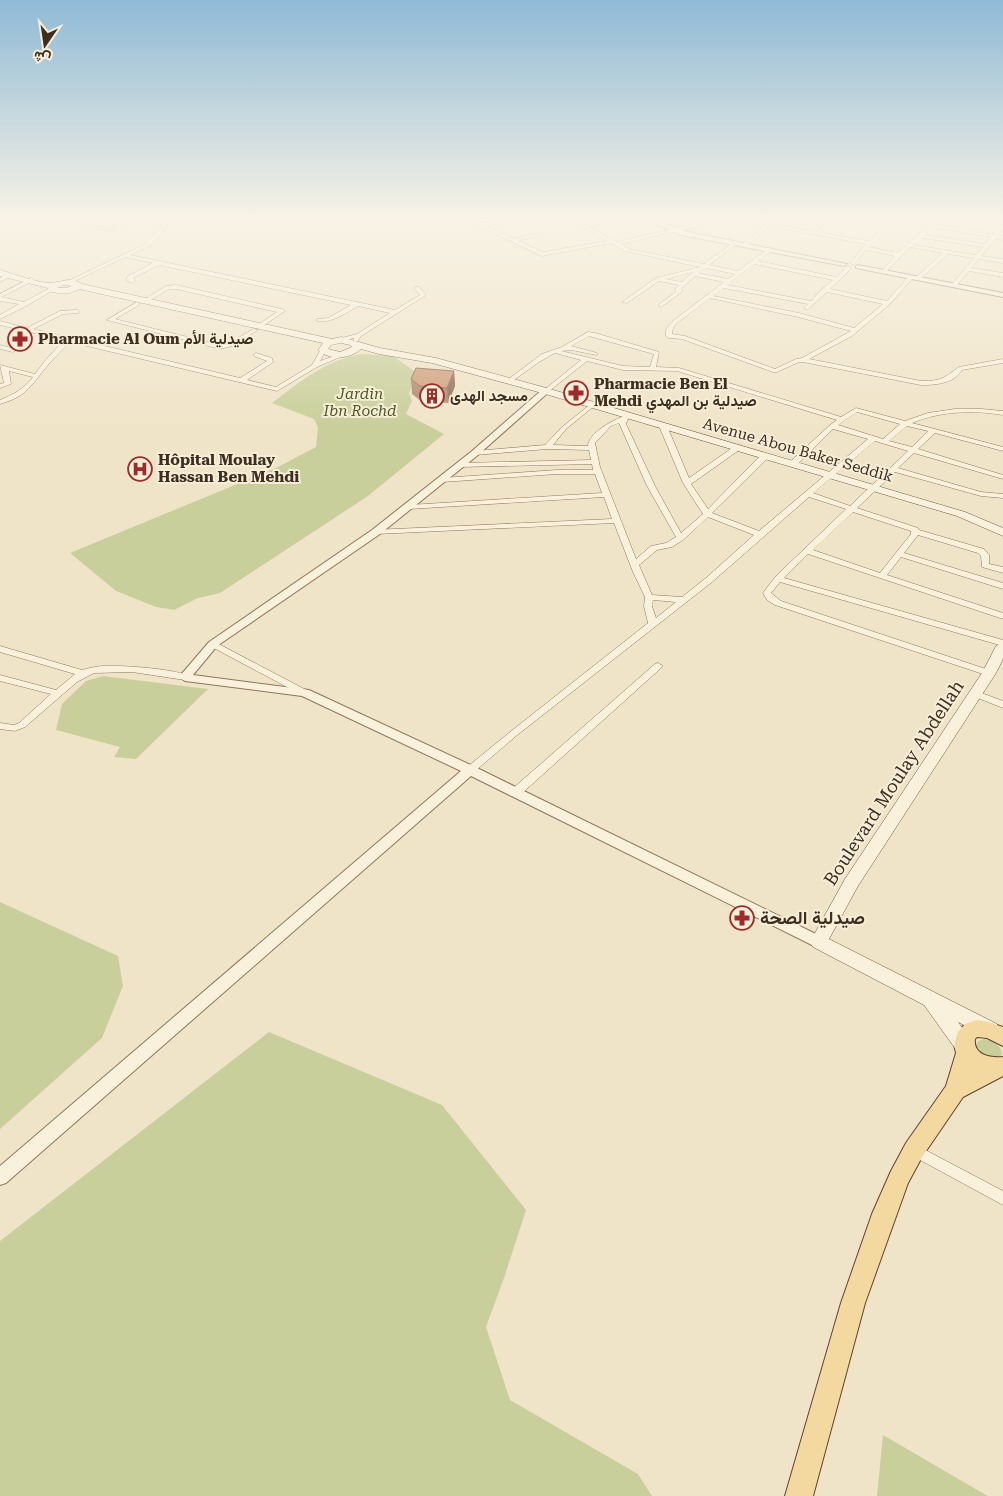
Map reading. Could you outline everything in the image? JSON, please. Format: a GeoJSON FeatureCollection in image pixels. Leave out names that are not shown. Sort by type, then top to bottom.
{"type":"FeatureCollection","features":[{"type":"Feature","properties":{"kind":"main road"},"geometry":{"type":"LineString","coordinates":[[51,288],[58,288]]}},
{"type":"Feature","properties":{"kind":"main road"},"geometry":{"type":"LineString","coordinates":[[86,288],[329,345]]}},
{"type":"Feature","properties":{"kind":"main road"},"geometry":{"type":"LineString","coordinates":[[345,354],[357,348],[357,341]]}},
{"type":"Feature","properties":{"kind":"main road","name":"Avenue Abou Baker Seddik"},"geometry":{"type":"LineString","coordinates":[[379,351],[357,341],[329,345],[332,354],[379,351],[433,360],[546,391],[626,417],[663,426],[961,514],[1003,532]]}},
{"type":"Feature","properties":{"kind":"main road","name":"Boulevard Moulay Abdellah"},"geometry":{"type":"LineString","coordinates":[[819,942],[852,883],[976,694],[1003,645]]}},
{"type":"Feature","properties":{"kind":"main road"},"geometry":{"type":"LineString","coordinates":[[819,942],[999,1034]]}},
{"type":"Feature","properties":{"kind":"main road"},"geometry":{"type":"LineString","coordinates":[[929,997],[966,1048],[982,1065],[989,1067],[1002,1066]]}},
{"type":"Feature","properties":{"kind":"main road"},"geometry":{"type":"LineString","coordinates":[[799,1496],[853,1303],[884,1214],[899,1178],[914,1150],[956,1090],[966,1048],[965,1038],[968,1033],[982,1029],[999,1034]]}},
{"type":"Feature","properties":{"kind":"main road"},"geometry":{"type":"LineString","coordinates":[[956,1090],[1002,1066]]}},
{"type":"Feature","properties":{"kind":"street"},"geometry":{"type":"LineString","coordinates":[[0,297],[17,288]]}},
{"type":"Feature","properties":{"kind":"street"},"geometry":{"type":"LineString","coordinates":[[167,288],[110,320],[220,347],[230,345],[282,311],[180,288]]}},
{"type":"Feature","properties":{"kind":"street"},"geometry":{"type":"LineString","coordinates":[[278,288],[396,312]]}},
{"type":"Feature","properties":{"kind":"street"},"geometry":{"type":"LineString","coordinates":[[357,341],[423,295],[417,288]]}},
{"type":"Feature","properties":{"kind":"street"},"geometry":{"type":"LineString","coordinates":[[625,302],[645,288]]}},
{"type":"Feature","properties":{"kind":"street"},"geometry":{"type":"LineString","coordinates":[[662,305],[678,294],[679,288]]}},
{"type":"Feature","properties":{"kind":"street"},"geometry":{"type":"LineString","coordinates":[[722,288],[670,327],[668,330],[669,336],[682,337],[775,370],[798,360],[803,360],[920,383],[938,383],[957,373],[959,369],[1003,361]]}},
{"type":"Feature","properties":{"kind":"street"},"geometry":{"type":"LineString","coordinates":[[733,288],[812,303]]}},
{"type":"Feature","properties":{"kind":"street"},"geometry":{"type":"LineString","coordinates":[[799,315],[826,288]]}},
{"type":"Feature","properties":{"kind":"street"},"geometry":{"type":"LineString","coordinates":[[803,360],[842,340],[904,288]]}},
{"type":"Feature","properties":{"kind":"street"},"geometry":{"type":"LineString","coordinates":[[964,288],[1003,295]]}},
{"type":"Feature","properties":{"kind":"street"},"geometry":{"type":"LineString","coordinates":[[0,318],[54,289]]}},
{"type":"Feature","properties":{"kind":"street"},"geometry":{"type":"LineString","coordinates":[[824,290],[888,303]]}},
{"type":"Feature","properties":{"kind":"street"},"geometry":{"type":"LineString","coordinates":[[0,297],[26,304]]}},
{"type":"Feature","properties":{"kind":"street"},"geometry":{"type":"LineString","coordinates":[[710,297],[799,315],[854,330]]}},
{"type":"Feature","properties":{"kind":"street"},"geometry":{"type":"LineString","coordinates":[[319,320],[329,320],[357,304]]}},
{"type":"Feature","properties":{"kind":"street"},"geometry":{"type":"LineString","coordinates":[[27,330],[62,312],[76,312]]}},
{"type":"Feature","properties":{"kind":"street"},"geometry":{"type":"LineString","coordinates":[[0,323],[277,389],[315,366],[345,354]]}},
{"type":"Feature","properties":{"kind":"street"},"geometry":{"type":"LineString","coordinates":[[509,381],[555,351],[588,334],[657,353],[649,369]]}},
{"type":"Feature","properties":{"kind":"street"},"geometry":{"type":"LineString","coordinates":[[0,402],[25,390],[69,340]]}},
{"type":"Feature","properties":{"kind":"street"},"geometry":{"type":"LineString","coordinates":[[315,366],[329,345]]}},
{"type":"Feature","properties":{"kind":"street"},"geometry":{"type":"LineString","coordinates":[[0,347],[12,350]]}},
{"type":"Feature","properties":{"kind":"street"},"geometry":{"type":"LineString","coordinates":[[564,348],[577,349],[649,369]]}},
{"type":"Feature","properties":{"kind":"street"},"geometry":{"type":"LineString","coordinates":[[555,351],[613,366],[649,369],[671,368],[841,419]]}},
{"type":"Feature","properties":{"kind":"street"},"geometry":{"type":"LineString","coordinates":[[240,380],[270,362],[270,359],[256,355]]}},
{"type":"Feature","properties":{"kind":"street"},"geometry":{"type":"LineString","coordinates":[[185,677],[213,644],[376,532],[409,507],[586,359]]}},
{"type":"Feature","properties":{"kind":"street"},"geometry":{"type":"LineString","coordinates":[[2,368],[36,376]]}},
{"type":"Feature","properties":{"kind":"street"},"geometry":{"type":"LineString","coordinates":[[0,386],[8,384],[2,368]]}},
{"type":"Feature","properties":{"kind":"street"},"geometry":{"type":"LineString","coordinates":[[547,447],[564,428],[592,405]]}},
{"type":"Feature","properties":{"kind":"street"},"geometry":{"type":"LineString","coordinates":[[793,464],[832,426],[856,410],[1003,449]]}},
{"type":"Feature","properties":{"kind":"street"},"geometry":{"type":"LineString","coordinates":[[884,442],[905,423],[920,418],[982,411],[1003,413]]}},
{"type":"Feature","properties":{"kind":"street"},"geometry":{"type":"LineString","coordinates":[[626,417],[610,425],[591,443],[597,472],[649,597],[648,606],[653,624]]}},
{"type":"Feature","properties":{"kind":"street"},"geometry":{"type":"LineString","coordinates":[[626,417],[622,424],[630,443],[634,447],[651,486],[680,538]]}},
{"type":"Feature","properties":{"kind":"street"},"geometry":{"type":"LineString","coordinates":[[663,426],[687,483],[707,514],[760,534]]}},
{"type":"Feature","properties":{"kind":"street"},"geometry":{"type":"LineString","coordinates":[[832,426],[1003,477]]}},
{"type":"Feature","properties":{"kind":"street"},"geometry":{"type":"LineString","coordinates":[[934,430],[875,489],[806,550],[767,593],[770,598],[778,603],[989,673]]}},
{"type":"Feature","properties":{"kind":"street"},"geometry":{"type":"LineString","coordinates":[[0,1177],[470,770],[684,600],[873,439]]}},
{"type":"Feature","properties":{"kind":"street"},"geometry":{"type":"LineString","coordinates":[[475,453],[547,447],[592,448]]}},
{"type":"Feature","properties":{"kind":"street"},"geometry":{"type":"LineString","coordinates":[[687,483],[738,448]]}},
{"type":"Feature","properties":{"kind":"street"},"geometry":{"type":"LineString","coordinates":[[637,572],[635,564],[654,548],[669,545],[680,538],[765,456]]}},
{"type":"Feature","properties":{"kind":"street"},"geometry":{"type":"LineString","coordinates":[[460,464],[594,462]]}},
{"type":"Feature","properties":{"kind":"street"},"geometry":{"type":"LineString","coordinates":[[893,469],[981,494],[1003,496]]}},
{"type":"Feature","properties":{"kind":"street"},"geometry":{"type":"LineString","coordinates":[[442,480],[557,472],[597,472]]}},
{"type":"Feature","properties":{"kind":"street"},"geometry":{"type":"LineString","coordinates":[[808,494],[912,528],[916,532],[982,551],[985,555],[985,565]]}},
{"type":"Feature","properties":{"kind":"street"},"geometry":{"type":"LineString","coordinates":[[409,507],[607,495]]}},
{"type":"Feature","properties":{"kind":"street"},"geometry":{"type":"LineString","coordinates":[[376,532],[616,520]]}},
{"type":"Feature","properties":{"kind":"street"},"geometry":{"type":"LineString","coordinates":[[882,575],[916,532]]}},
{"type":"Feature","properties":{"kind":"street"},"geometry":{"type":"LineString","coordinates":[[806,550],[1003,616]]}},
{"type":"Feature","properties":{"kind":"street"},"geometry":{"type":"LineString","coordinates":[[899,554],[1003,586]]}},
{"type":"Feature","properties":{"kind":"street"},"geometry":{"type":"LineString","coordinates":[[985,565],[1003,570]]}},
{"type":"Feature","properties":{"kind":"street"},"geometry":{"type":"LineString","coordinates":[[970,576],[985,565]]}},
{"type":"Feature","properties":{"kind":"street"},"geometry":{"type":"LineString","coordinates":[[778,579],[887,609],[1003,645]]}},
{"type":"Feature","properties":{"kind":"street"},"geometry":{"type":"LineString","coordinates":[[649,597],[684,600]]}},
{"type":"Feature","properties":{"kind":"street"},"geometry":{"type":"LineString","coordinates":[[213,644],[305,694],[470,770],[819,942]]}},
{"type":"Feature","properties":{"kind":"street"},"geometry":{"type":"LineString","coordinates":[[0,649],[82,673]]}},
{"type":"Feature","properties":{"kind":"street"},"geometry":{"type":"LineString","coordinates":[[516,793],[658,666]]}},
{"type":"Feature","properties":{"kind":"street"},"geometry":{"type":"LineString","coordinates":[[0,726],[15,728],[22,725],[82,673],[106,668],[305,694]]}},
{"type":"Feature","properties":{"kind":"street"},"geometry":{"type":"LineString","coordinates":[[0,678],[58,693]]}},
{"type":"Feature","properties":{"kind":"street"},"geometry":{"type":"LineString","coordinates":[[976,694],[1003,705]]}},
{"type":"Feature","properties":{"kind":"street"},"geometry":{"type":"LineString","coordinates":[[914,1150],[1003,1198]]}},
{"type":"Feature","properties":{"kind":"green space","name":"Jardin Ibn Rochd"},"geometry":{"type":"Polygon","coordinates":[[[361,354],[393,356],[417,373],[409,393],[412,401],[406,414],[444,434],[368,496],[220,593],[198,598],[174,610],[156,607],[116,591],[70,553],[276,468],[316,447],[318,427],[314,419],[272,403],[324,367],[361,354]]]}},
{"type":"Feature","properties":{"kind":"green space"},"geometry":{"type":"Polygon","coordinates":[[[103,676],[208,689],[136,759],[114,757],[120,747],[56,730],[62,704],[86,681],[103,676]]]}},
{"type":"Feature","properties":{"kind":"green space"},"geometry":{"type":"Polygon","coordinates":[[[0,902],[118,956],[123,986],[102,1038],[0,1129],[0,902]]]}},
{"type":"Feature","properties":{"kind":"green space"},"geometry":{"type":"Polygon","coordinates":[[[269,1032],[442,1105],[526,1210],[486,1327],[510,1400],[638,1474],[652,1496],[0,1496],[0,1241],[269,1032]]]}},
{"type":"Feature","properties":{"kind":"green space"},"geometry":{"type":"Polygon","coordinates":[[[985,1039],[999,1046],[1002,1054],[998,1059],[986,1060],[975,1047],[978,1041],[985,1039]]]}},
{"type":"Feature","properties":{"kind":"green space"},"geometry":{"type":"Polygon","coordinates":[[[883,1435],[986,1495],[988,1496],[877,1496],[883,1435]]]}},
{"type":"Feature","properties":{"kind":"building"},"geometry":{"type":"Polygon","coordinates":[[[416,368],[454,371],[447,388],[420,386],[411,379],[416,368]]]}},
{"type":"Feature","properties":{"kind":"place","name":"Pharmacie Al Oum صيدلية الأم"},"geometry":{"type":"Point","coordinates":[20,339]}},
{"type":"Feature","properties":{"kind":"place","name":"Pharmacie Ben El Mehdi صيدلية بن المهدي"},"geometry":{"type":"Point","coordinates":[576,393]}},
{"type":"Feature","properties":{"kind":"place","name":"مسجد الهدى"},"geometry":{"type":"Point","coordinates":[432,396]}},
{"type":"Feature","properties":{"kind":"place","name":"Hôpital Moulay Hassan Ben Mehdi"},"geometry":{"type":"Point","coordinates":[140,469]}},
{"type":"Feature","properties":{"kind":"place","name":"صيدلية الصحة"},"geometry":{"type":"Point","coordinates":[742,918]}}]}
